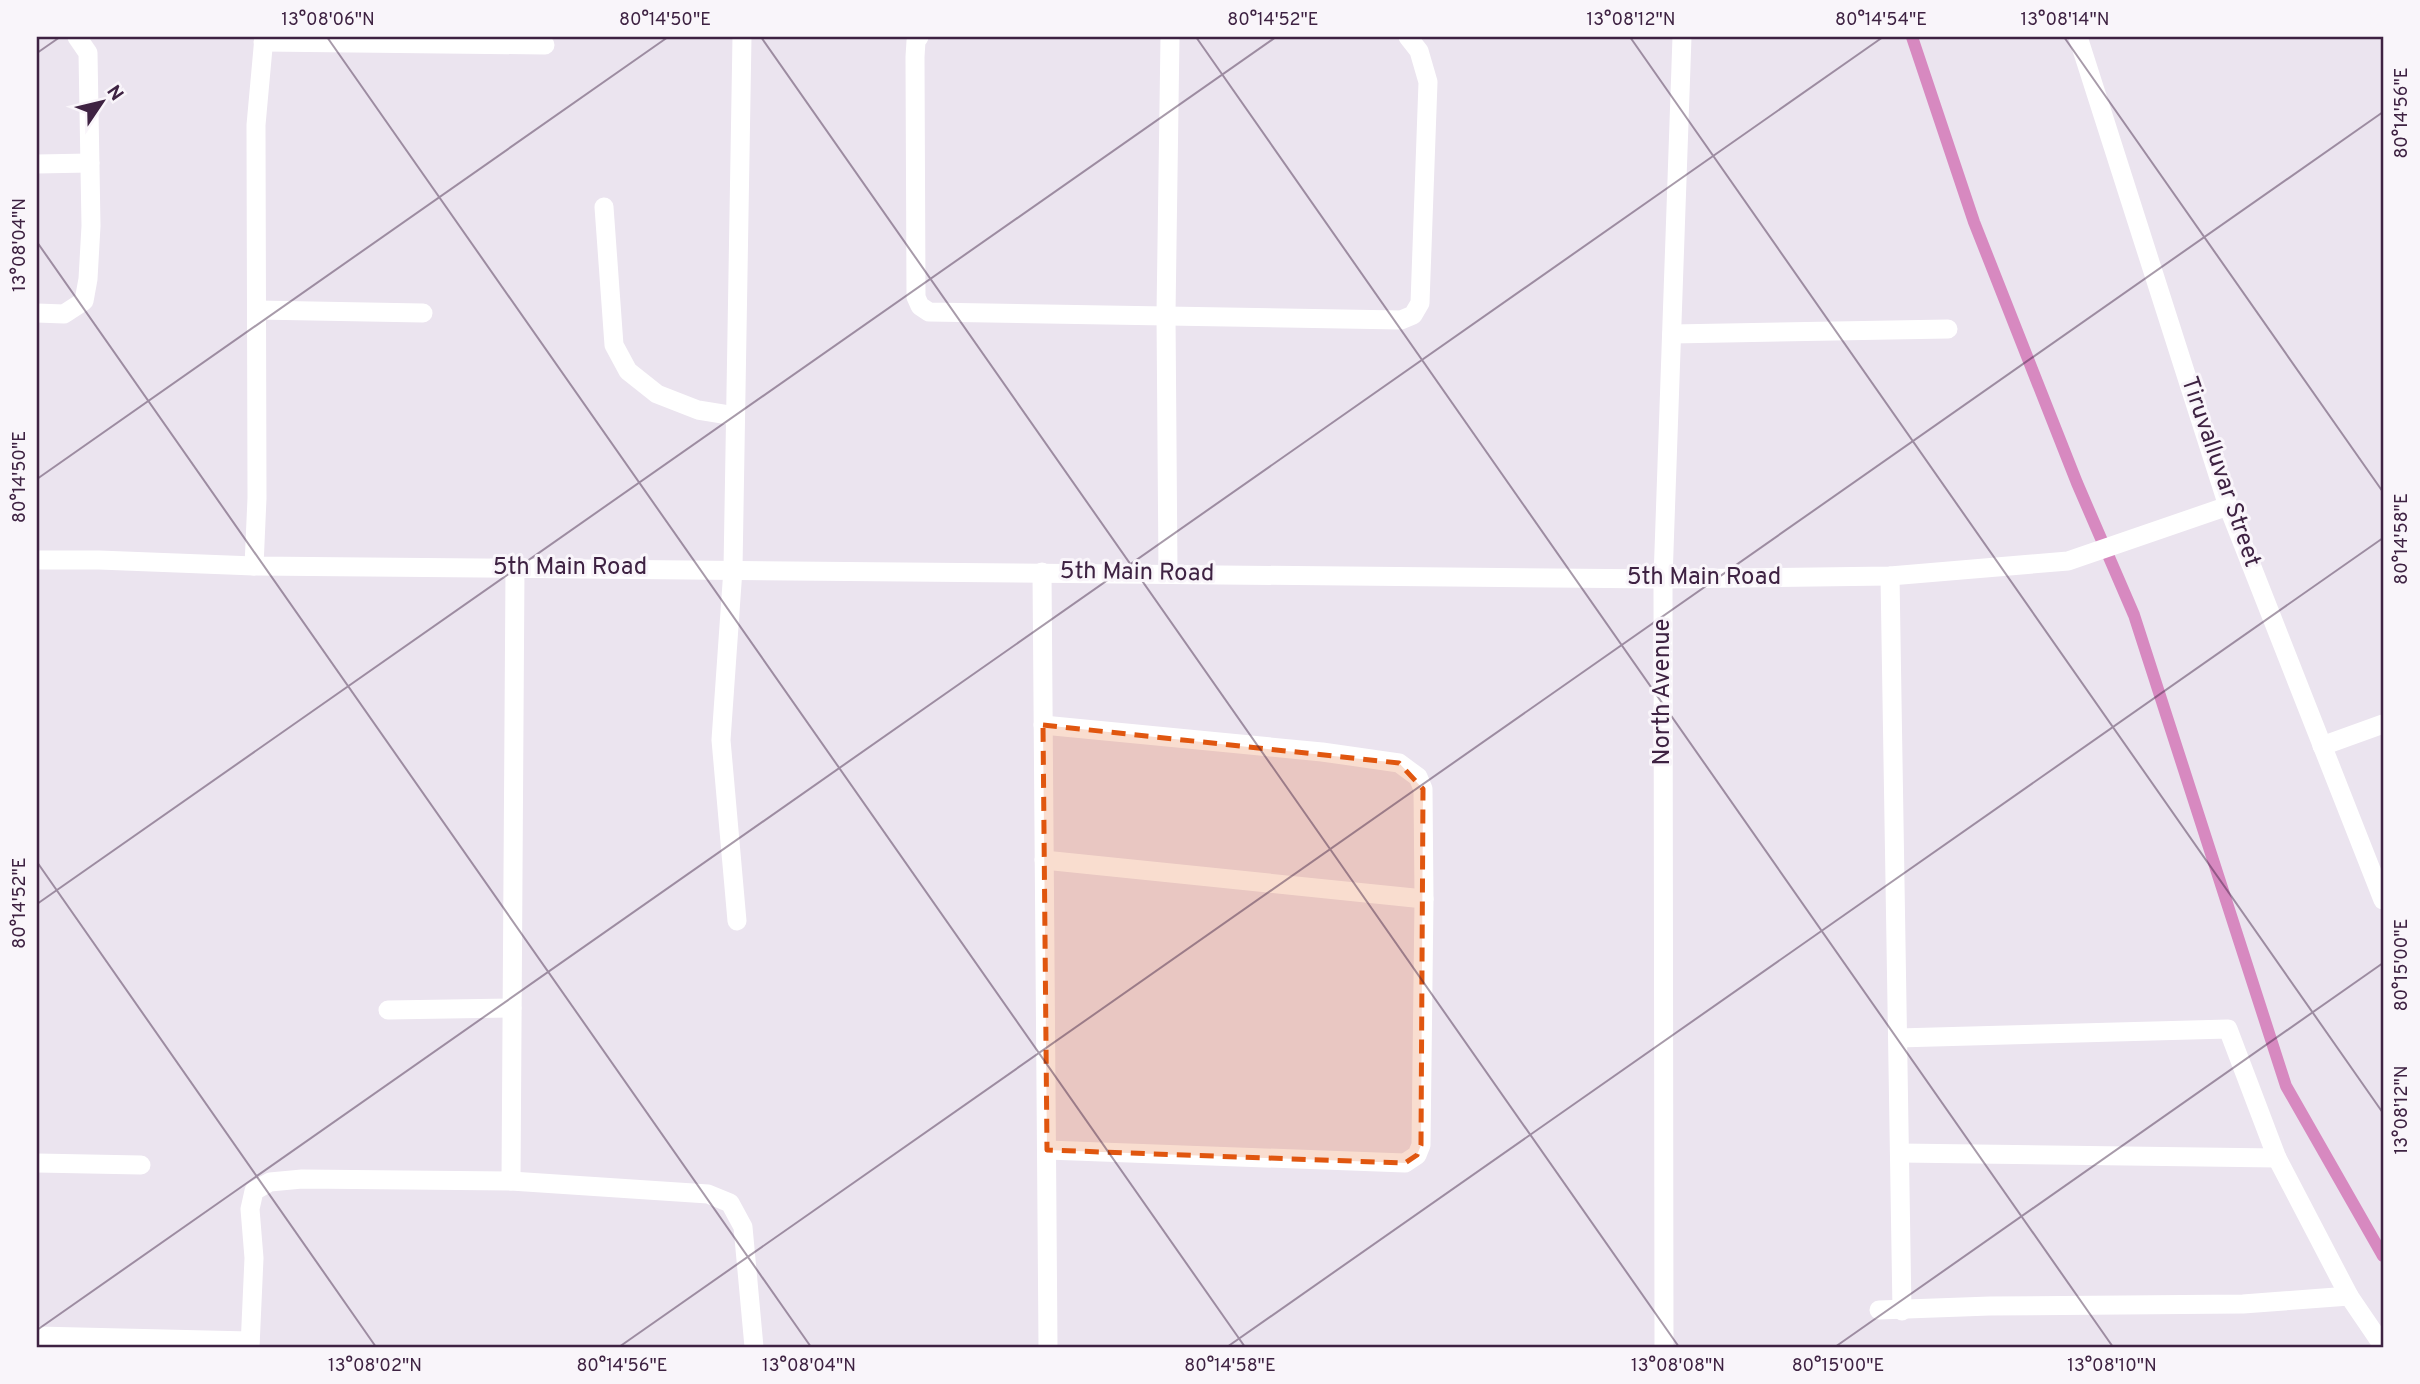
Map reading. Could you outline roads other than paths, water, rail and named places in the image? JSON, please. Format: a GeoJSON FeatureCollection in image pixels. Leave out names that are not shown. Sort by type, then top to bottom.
{"type":"FeatureCollection","features":[{"type":"Feature","properties":{"kind":"street"},"geometry":{"type":"LineString","coordinates":[[37,313],[64,314],[84,301],[88,279],[91,226],[88,53],[77,37]]}},
{"type":"Feature","properties":{"kind":"street"},"geometry":{"type":"LineString","coordinates":[[737,921],[722,740],[733,569],[743,37]]}},
{"type":"Feature","properties":{"kind":"street"},"geometry":{"type":"LineString","coordinates":[[919,37],[916,41],[915,57],[916,297],[920,306],[929,312],[1401,320],[1413,316],[1420,303],[1428,82],[1419,51],[1408,37]]}},
{"type":"Feature","properties":{"kind":"street"},"geometry":{"type":"LineString","coordinates":[[1168,573],[1166,314],[1170,37]]}},
{"type":"Feature","properties":{"kind":"street","name":"North Avenue"},"geometry":{"type":"LineString","coordinates":[[1664,1347],[1664,579],[1682,37]]}},
{"type":"Feature","properties":{"kind":"street","name":"Tiruvalluvar Street"},"geometry":{"type":"LineString","coordinates":[[2078,37],[2228,506],[2383,900]]}},
{"type":"Feature","properties":{"kind":"street"},"geometry":{"type":"LineString","coordinates":[[254,566],[257,498],[256,125],[263,39],[545,45]]}},
{"type":"Feature","properties":{"kind":"street"},"geometry":{"type":"LineString","coordinates":[[37,164],[90,163]]}},
{"type":"Feature","properties":{"kind":"street"},"geometry":{"type":"LineString","coordinates":[[604,207],[614,345],[628,371],[657,394],[698,410],[735,416]]}},
{"type":"Feature","properties":{"kind":"street"},"geometry":{"type":"LineString","coordinates":[[257,310],[423,313]]}},
{"type":"Feature","properties":{"kind":"street"},"geometry":{"type":"LineString","coordinates":[[1672,334],[1948,330]]}},
{"type":"Feature","properties":{"kind":"street","name":"5th Main Road"},"geometry":{"type":"LineString","coordinates":[[37,560],[99,559],[254,566],[1664,579],[1890,576],[2068,561],[2228,506]]}},
{"type":"Feature","properties":{"kind":"street"},"geometry":{"type":"LineString","coordinates":[[511,1181],[515,568]]}},
{"type":"Feature","properties":{"kind":"street"},"geometry":{"type":"LineString","coordinates":[[1042,572],[1048,1347]]}},
{"type":"Feature","properties":{"kind":"street"},"geometry":{"type":"LineString","coordinates":[[1890,576],[1902,1311]]}},
{"type":"Feature","properties":{"kind":"street"},"geometry":{"type":"LineString","coordinates":[[2322,746],[2383,723]]}},
{"type":"Feature","properties":{"kind":"street"},"geometry":{"type":"LineString","coordinates":[[1043,725],[1322,752],[1399,763],[1418,777],[1423,789],[1421,1145],[1417,1155],[1405,1163],[1047,1150]]}},
{"type":"Feature","properties":{"kind":"street"},"geometry":{"type":"LineString","coordinates":[[1044,860],[1424,899]]}},
{"type":"Feature","properties":{"kind":"street"},"geometry":{"type":"LineString","coordinates":[[388,1010],[512,1008]]}},
{"type":"Feature","properties":{"kind":"street"},"geometry":{"type":"LineString","coordinates":[[1898,1038],[2228,1030],[2277,1158],[2349,1296],[2383,1346]]}},
{"type":"Feature","properties":{"kind":"street"},"geometry":{"type":"LineString","coordinates":[[1900,1153],[2277,1158]]}},
{"type":"Feature","properties":{"kind":"street"},"geometry":{"type":"LineString","coordinates":[[37,1163],[141,1165]]}},
{"type":"Feature","properties":{"kind":"street"},"geometry":{"type":"LineString","coordinates":[[37,1336],[250,1344],[254,1258],[250,1209],[254,1191],[270,1182],[302,1179],[511,1181],[708,1194],[730,1203],[743,1227],[754,1347]]}},
{"type":"Feature","properties":{"kind":"street"},"geometry":{"type":"LineString","coordinates":[[1879,1311],[1990,1306],[2243,1304],[2349,1296]]}},
{"type":"Feature","properties":{"kind":"waterway"},"geometry":{"type":"LineString","coordinates":[[1912,37],[1974,222],[2077,483],[2134,615],[2286,1086],[2383,1256]]}}]}
